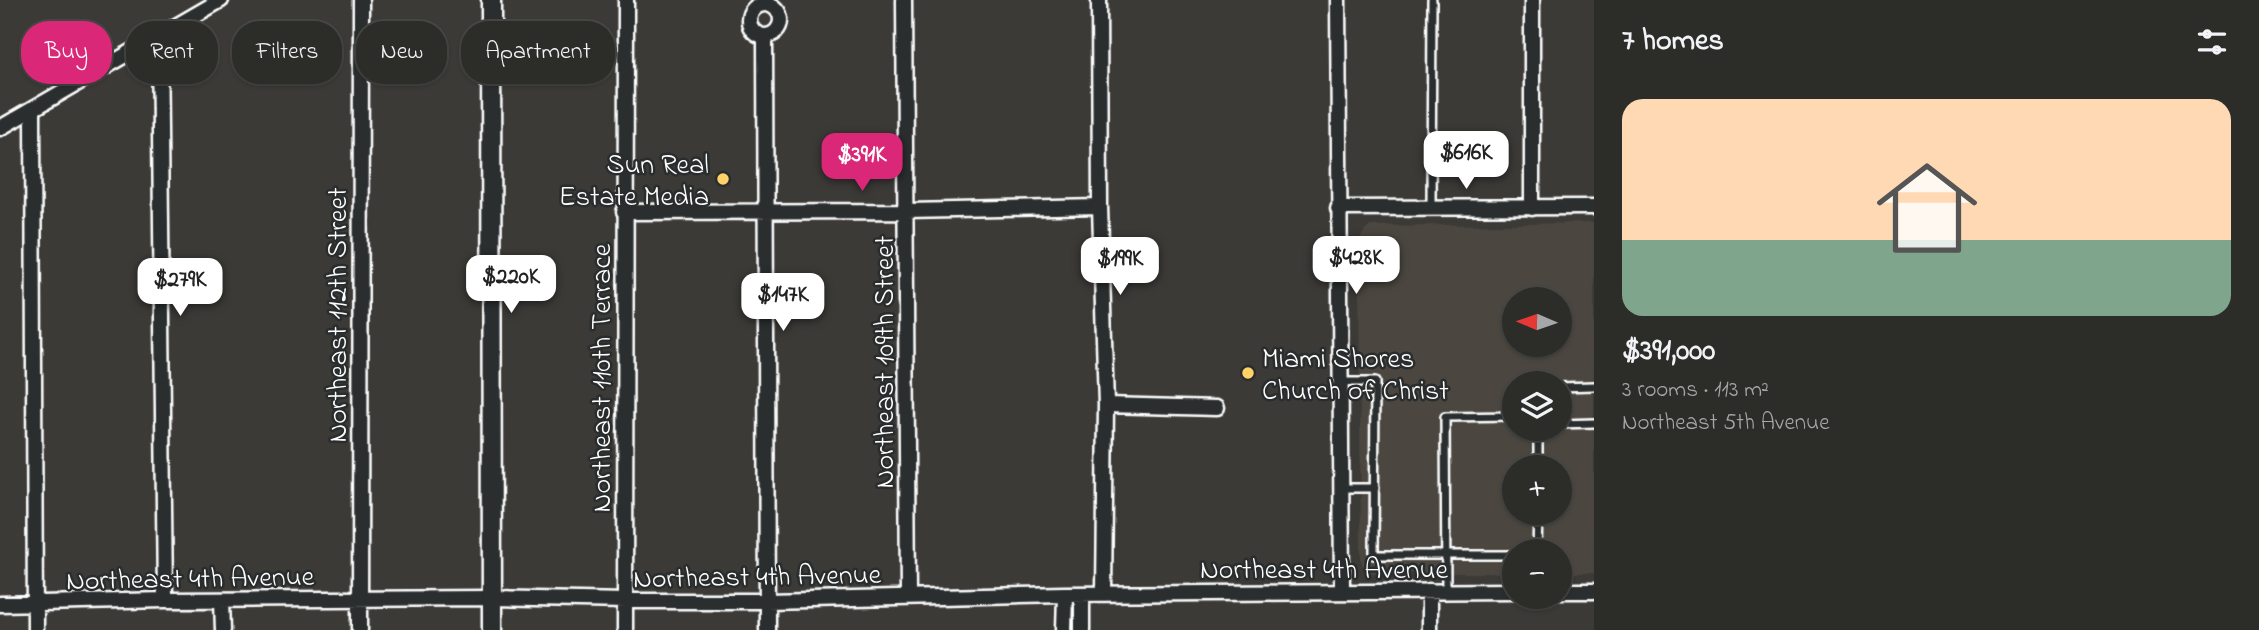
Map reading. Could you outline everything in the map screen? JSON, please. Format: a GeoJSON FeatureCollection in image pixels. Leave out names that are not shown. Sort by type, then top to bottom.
{"type":"FeatureCollection","features":[{"type":"Feature","properties":{"kind":"street"},"geometry":{"type":"LineString","coordinates":[[184,21],[220,0]]}},
{"type":"Feature","properties":{"kind":"street","name":"Northeast 112th Street"},"geometry":{"type":"LineString","coordinates":[[360,0],[360,630]]}},
{"type":"Feature","properties":{"kind":"street"},"geometry":{"type":"LineString","coordinates":[[491,0],[492,630]]}},
{"type":"Feature","properties":{"kind":"street","name":"Northeast 110th Terrace"},"geometry":{"type":"LineString","coordinates":[[625,630],[626,0]]}},
{"type":"Feature","properties":{"kind":"street","name":"Northeast 109th Street"},"geometry":{"type":"LineString","coordinates":[[904,0],[908,597]]}},
{"type":"Feature","properties":{"kind":"street"},"geometry":{"type":"LineString","coordinates":[[1099,0],[1100,207],[1106,405],[1104,594]]}},
{"type":"Feature","properties":{"kind":"street"},"geometry":{"type":"LineString","coordinates":[[1338,0],[1342,591]]}},
{"type":"Feature","properties":{"kind":"street"},"geometry":{"type":"LineString","coordinates":[[1532,0],[1532,208]]}},
{"type":"Feature","properties":{"kind":"street"},"geometry":{"type":"LineString","coordinates":[[765,36],[767,630]]}},
{"type":"Feature","properties":{"kind":"street"},"geometry":{"type":"LineString","coordinates":[[0,128],[126,55]]}},
{"type":"Feature","properties":{"kind":"street"},"geometry":{"type":"LineString","coordinates":[[160,84],[165,600]]}},
{"type":"Feature","properties":{"kind":"street"},"geometry":{"type":"LineString","coordinates":[[33,110],[35,630]]}},
{"type":"Feature","properties":{"kind":"street"},"geometry":{"type":"LineString","coordinates":[[624,212],[1100,207]]}},
{"type":"Feature","properties":{"kind":"street"},"geometry":{"type":"LineString","coordinates":[[1338,208],[1594,207]]}},
{"type":"Feature","properties":{"kind":"street"},"geometry":{"type":"LineString","coordinates":[[1106,405],[1217,408]]}},
{"type":"Feature","properties":{"kind":"street"},"geometry":{"type":"LineString","coordinates":[[1429,591],[1429,630]]}},
{"type":"Feature","properties":{"kind":"street","name":"Northeast 4th Avenue"},"geometry":{"type":"LineString","coordinates":[[0,604],[492,598],[767,601],[1065,594],[1502,591]]}},
{"type":"Feature","properties":{"kind":"street"},"geometry":{"type":"LineString","coordinates":[[1572,591],[1594,591]]}},
{"type":"Feature","properties":{"kind":"street"},"geometry":{"type":"LineString","coordinates":[[1064,630],[1065,594]]}},
{"type":"Feature","properties":{"kind":"street"},"geometry":{"type":"LineString","coordinates":[[1082,594],[1082,630]]}},
{"type":"Feature","properties":{"kind":"street"},"geometry":{"type":"LineString","coordinates":[[222,600],[223,630]]}},
{"type":"Feature","properties":{"kind":"lane"},"geometry":{"type":"LineString","coordinates":[[1431,208],[1432,0]]}},
{"type":"Feature","properties":{"kind":"lane"},"geometry":{"type":"LineString","coordinates":[[1340,382],[1375,382],[1374,555],[1502,555]]}},
{"type":"Feature","properties":{"kind":"lane"},"geometry":{"type":"LineString","coordinates":[[1572,387],[1594,386]]}},
{"type":"Feature","properties":{"kind":"lane"},"geometry":{"type":"LineString","coordinates":[[1446,591],[1445,417],[1502,416]]}},
{"type":"Feature","properties":{"kind":"lane"},"geometry":{"type":"LineString","coordinates":[[1572,424],[1594,423]]}},
{"type":"Feature","properties":{"kind":"lane"},"geometry":{"type":"LineString","coordinates":[[1341,488],[1375,488]]}},
{"type":"Feature","properties":{"kind":"shaded area"},"geometry":{"type":"Polygon","coordinates":[[[1594,223],[1594,573],[1572,573],[1572,539],[1502,539],[1502,573],[1371,573],[1363,567],[1359,241],[1370,226],[1594,223]]]}},
{"type":"Feature","properties":{"kind":"place","name":"Sun Real Estate Media"},"geometry":{"type":"Point","coordinates":[723,179]}},
{"type":"Feature","properties":{"kind":"place","name":"Miami Shores Church of Christ"},"geometry":{"type":"Point","coordinates":[1248,373]}}]}
